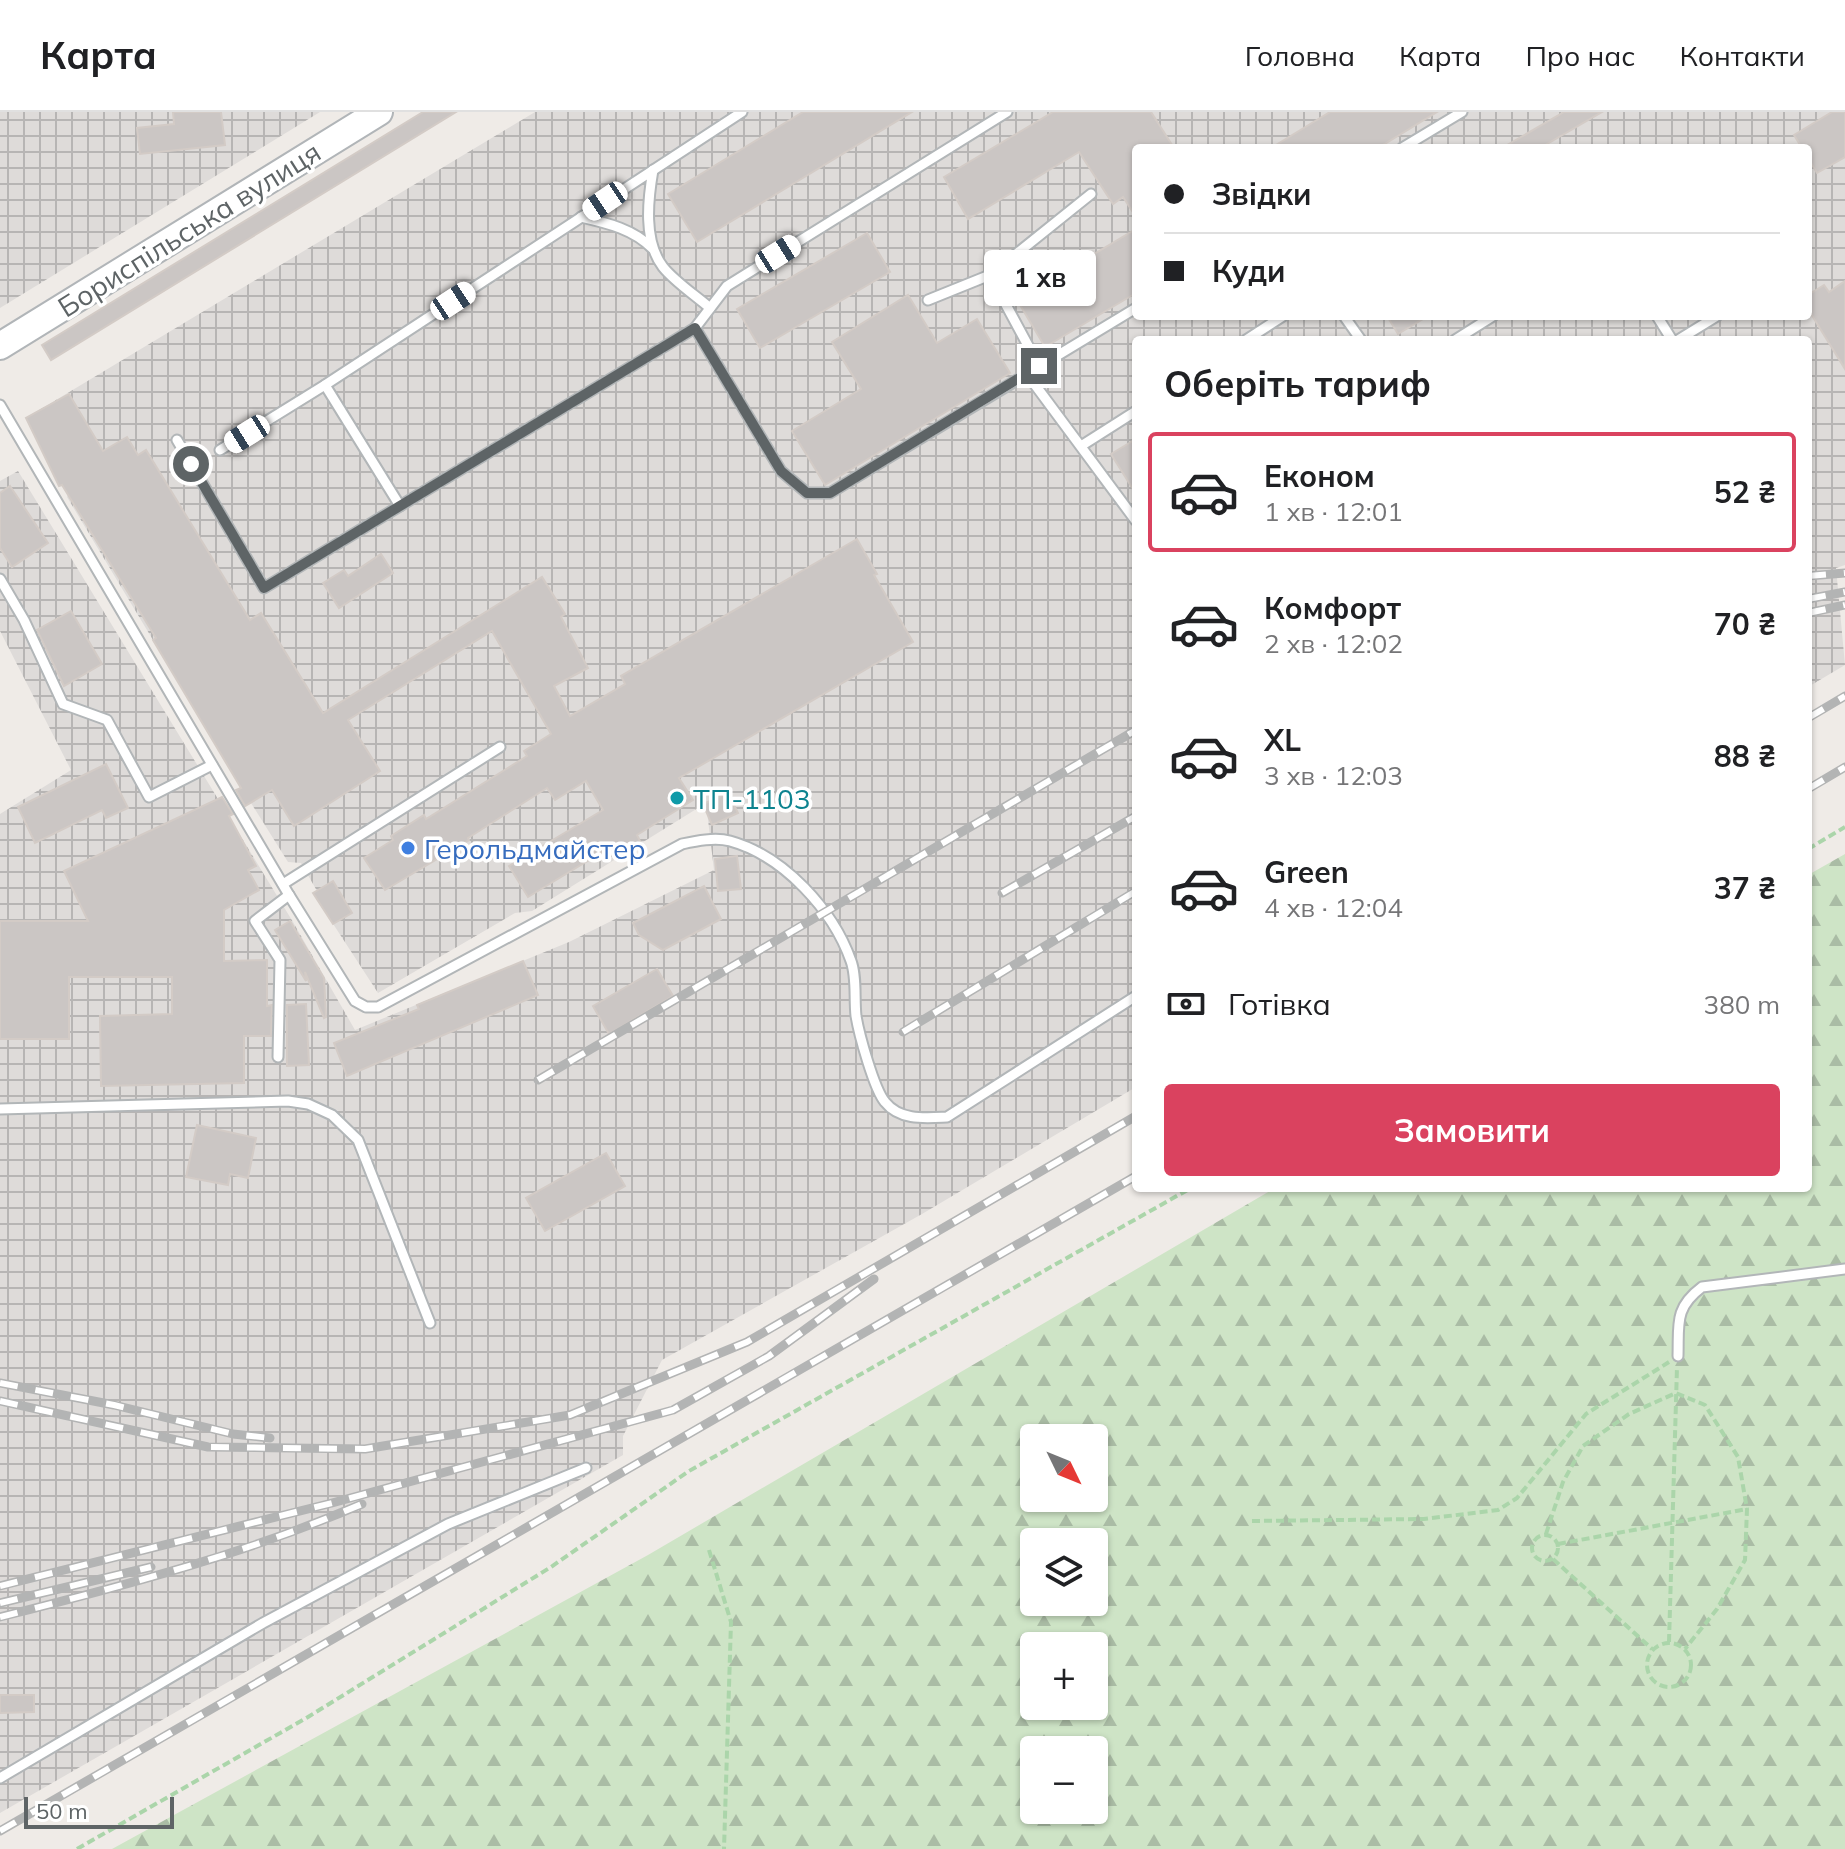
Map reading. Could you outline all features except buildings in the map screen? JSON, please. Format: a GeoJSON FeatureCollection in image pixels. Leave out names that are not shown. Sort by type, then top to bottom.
{"type":"FeatureCollection","features":[{"type":"Feature","properties":{"kind":"main road","name":"Бориспільська вулиця"},"geometry":{"type":"LineString","coordinates":[[0,346],[379,112]]}},
{"type":"Feature","properties":{"kind":"lane"},"geometry":{"type":"LineString","coordinates":[[220,450],[325,385],[742,112]]}},
{"type":"Feature","properties":{"kind":"lane"},"geometry":{"type":"LineString","coordinates":[[177,440],[264,588],[695,328],[727,286],[1007,112]]}},
{"type":"Feature","properties":{"kind":"lane"},"geometry":{"type":"LineString","coordinates":[[1409,144],[1462,112]]}},
{"type":"Feature","properties":{"kind":"lane"},"geometry":{"type":"LineString","coordinates":[[653,170],[648,200],[653,249]]}},
{"type":"Feature","properties":{"kind":"lane"},"geometry":{"type":"LineString","coordinates":[[928,300],[990,275],[1091,194]]}},
{"type":"Feature","properties":{"kind":"lane"},"geometry":{"type":"LineString","coordinates":[[581,217],[613,224],[645,241],[663,267],[710,308]]}},
{"type":"Feature","properties":{"kind":"lane"},"geometry":{"type":"LineString","coordinates":[[990,275],[1039,366]]}},
{"type":"Feature","properties":{"kind":"lane"},"geometry":{"type":"LineString","coordinates":[[695,328],[781,471],[807,493],[830,493],[1132,310]]}},
{"type":"Feature","properties":{"kind":"lane"},"geometry":{"type":"LineString","coordinates":[[1252,336],[1277,320]]}},
{"type":"Feature","properties":{"kind":"lane"},"geometry":{"type":"LineString","coordinates":[[1461,336],[1487,320]]}},
{"type":"Feature","properties":{"kind":"lane"},"geometry":{"type":"LineString","coordinates":[[1682,336],[1710,320]]}},
{"type":"Feature","properties":{"kind":"lane"},"geometry":{"type":"LineString","coordinates":[[1027,374],[1132,516]]}},
{"type":"Feature","properties":{"kind":"lane"},"geometry":{"type":"LineString","coordinates":[[325,385],[400,506]]}},
{"type":"Feature","properties":{"kind":"lane"},"geometry":{"type":"LineString","coordinates":[[0,405],[289,895],[355,1001],[366,1007],[378,1007],[682,844],[728,840],[755,852],[793,877],[825,909],[852,963],[856,1018],[865,1051],[884,1101],[899,1114],[922,1118],[947,1117],[1132,999]]}},
{"type":"Feature","properties":{"kind":"lane"},"geometry":{"type":"LineString","coordinates":[[1081,446],[1132,414]]}},
{"type":"Feature","properties":{"kind":"lane"},"geometry":{"type":"LineString","coordinates":[[0,579],[24,620],[63,704],[107,720],[149,797],[212,765]]}},
{"type":"Feature","properties":{"kind":"lane"},"geometry":{"type":"LineString","coordinates":[[283,884],[500,747]]}},
{"type":"Feature","properties":{"kind":"lane"},"geometry":{"type":"LineString","coordinates":[[278,1057],[280,960],[255,921],[289,895]]}},
{"type":"Feature","properties":{"kind":"lane"},"geometry":{"type":"LineString","coordinates":[[0,1109],[288,1101],[308,1104],[332,1115],[358,1140],[430,1323]]}},
{"type":"Feature","properties":{"kind":"lane"},"geometry":{"type":"LineString","coordinates":[[1678,1356],[1679,1311],[1689,1297],[1702,1287],[1845,1269]]}},
{"type":"Feature","properties":{"kind":"lane"},"geometry":{"type":"LineString","coordinates":[[0,1778],[263,1623],[448,1524],[586,1468]]}},
{"type":"Feature","properties":{"kind":"path"},"geometry":{"type":"LineString","coordinates":[[1812,847],[1845,827]]}},
{"type":"Feature","properties":{"kind":"path"},"geometry":{"type":"LineString","coordinates":[[77,1849],[308,1717],[551,1567],[689,1471],[1184,1192]]}},
{"type":"Feature","properties":{"kind":"path"},"geometry":{"type":"LineString","coordinates":[[1669,1642],[1678,1356]]}},
{"type":"Feature","properties":{"kind":"path"},"geometry":{"type":"LineString","coordinates":[[1252,1521],[1424,1519],[1498,1510],[1517,1498],[1586,1414],[1678,1356]]}},
{"type":"Feature","properties":{"kind":"path"},"geometry":{"type":"LineString","coordinates":[[1546,1534],[1563,1482],[1583,1446],[1629,1414],[1676,1393],[1705,1405],[1738,1457],[1747,1509],[1745,1560],[1717,1609],[1685,1649]]}},
{"type":"Feature","properties":{"kind":"path"},"geometry":{"type":"LineString","coordinates":[[1558,1544],[1747,1509]]}},
{"type":"Feature","properties":{"kind":"path"},"geometry":{"type":"LineString","coordinates":[[1546,1534],[1554,1537],[1558,1544],[1558,1552],[1553,1559],[1537,1559],[1532,1552],[1532,1544],[1537,1537],[1546,1534]]}},
{"type":"Feature","properties":{"kind":"path"},"geometry":{"type":"LineString","coordinates":[[709,1550],[731,1622],[724,1849]]}},
{"type":"Feature","properties":{"kind":"path"},"geometry":{"type":"LineString","coordinates":[[1553,1559],[1652,1649]]}},
{"type":"Feature","properties":{"kind":"path"},"geometry":{"type":"LineString","coordinates":[[1669,1642],[1685,1649],[1692,1665],[1685,1682],[1669,1688],[1652,1682],[1645,1665],[1652,1649],[1669,1642]]}},
{"type":"Feature","properties":{"kind":"shaded area"},"geometry":{"type":"Polygon","coordinates":[[[0,112],[320,112],[0,308],[0,112]]]}},
{"type":"Feature","properties":{"kind":"shaded area"},"geometry":{"type":"Polygon","coordinates":[[[535,112],[1845,112],[1845,565],[1836,568],[1845,665],[1812,685],[1812,336],[1132,336],[1132,1089],[922,1214],[662,1360],[623,1436],[623,1455],[0,1813],[0,814],[71,770],[0,631],[0,481],[18,471],[293,922],[355,1030],[569,942],[714,870],[706,803],[532,911],[515,913],[378,993],[313,893],[317,891],[301,863],[288,862],[251,803],[67,497],[86,462],[36,437],[26,418],[535,112]]]}},
{"type":"Feature","properties":{"kind":"green space"},"geometry":{"type":"Polygon","coordinates":[[[1845,854],[1845,1849],[112,1849],[648,1555],[1268,1192],[1812,1192],[1812,873],[1845,854]]]}},
{"type":"Feature","properties":{"kind":"railway"},"geometry":{"type":"LineString","coordinates":[[1812,576],[1845,573]]}},
{"type":"Feature","properties":{"kind":"railway"},"geometry":{"type":"LineString","coordinates":[[1812,598],[1845,592]]}},
{"type":"Feature","properties":{"kind":"railway"},"geometry":{"type":"LineString","coordinates":[[1812,612],[1845,605]]}},
{"type":"Feature","properties":{"kind":"railway"},"geometry":{"type":"LineString","coordinates":[[1812,716],[1845,696]]}},
{"type":"Feature","properties":{"kind":"railway"},"geometry":{"type":"LineString","coordinates":[[538,1080],[1132,732]]}},
{"type":"Feature","properties":{"kind":"railway"},"geometry":{"type":"LineString","coordinates":[[1812,787],[1845,767]]}},
{"type":"Feature","properties":{"kind":"railway"},"geometry":{"type":"LineString","coordinates":[[1002,893],[1132,818]]}},
{"type":"Feature","properties":{"kind":"railway"},"geometry":{"type":"LineString","coordinates":[[903,1032],[1132,893]]}},
{"type":"Feature","properties":{"kind":"railway"},"geometry":{"type":"LineString","coordinates":[[0,1401],[208,1447],[365,1449],[570,1415],[747,1342],[1132,1118]]}},
{"type":"Feature","properties":{"kind":"railway"},"geometry":{"type":"LineString","coordinates":[[0,1831],[1132,1178]]}},
{"type":"Feature","properties":{"kind":"railway"},"geometry":{"type":"LineString","coordinates":[[0,1586],[332,1503],[673,1410],[769,1356],[874,1279]]}},
{"type":"Feature","properties":{"kind":"railway"},"geometry":{"type":"LineString","coordinates":[[0,1383],[114,1405],[233,1434],[270,1438]]}},
{"type":"Feature","properties":{"kind":"railway"},"geometry":{"type":"LineString","coordinates":[[0,1617],[228,1554],[362,1504]]}},
{"type":"Feature","properties":{"kind":"railway"},"geometry":{"type":"LineString","coordinates":[[0,1603],[151,1567]]}},
{"type":"Feature","properties":{"kind":"place","name":"ТП-1103"},"geometry":{"type":"Point","coordinates":[677,798]}},
{"type":"Feature","properties":{"kind":"place","name":"Герольдмайстер"},"geometry":{"type":"Point","coordinates":[408,848]}},
{"type":"Feature","properties":{"kind":"route"},"geometry":{"type":"LineString","coordinates":[[191,464],[264,588],[695,328],[781,471],[807,493],[830,493],[1039,366]]}}]}
